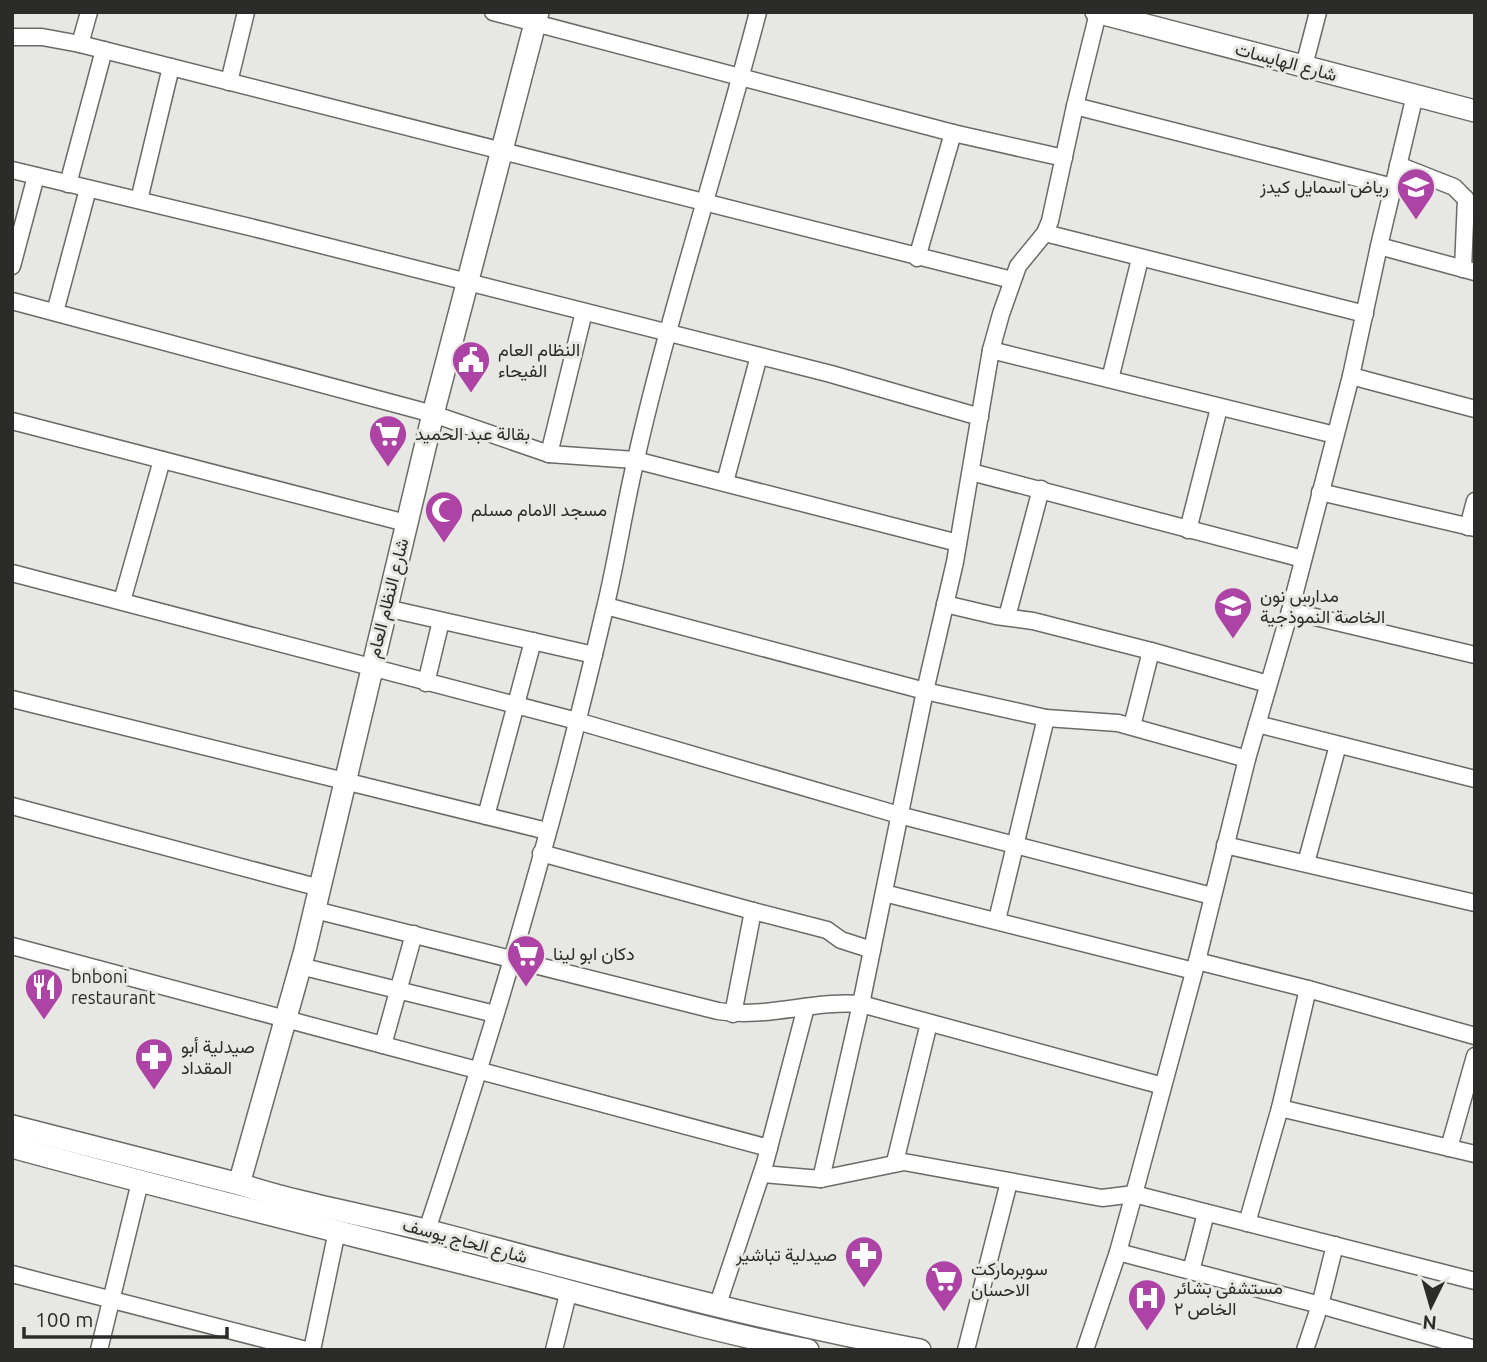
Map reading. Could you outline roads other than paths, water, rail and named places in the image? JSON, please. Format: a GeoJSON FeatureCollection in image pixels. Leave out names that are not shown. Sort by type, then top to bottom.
{"type":"FeatureCollection","features":[{"type":"Feature","properties":{"kind":"main road","name":"شارع الهايسات"},"geometry":{"type":"LineString","coordinates":[[1097,13],[1475,111]]}},
{"type":"Feature","properties":{"kind":"main road","name":"شارع النظام العام"},"geometry":{"type":"LineString","coordinates":[[239,1184],[315,909],[433,414],[536,17]]}},
{"type":"Feature","properties":{"kind":"main road","name":"شارع الحاج يوسف"},"geometry":{"type":"LineString","coordinates":[[12,1126],[267,1193],[426,1230],[717,1307],[831,1342],[920,1350]]}},
{"type":"Feature","properties":{"kind":"main road","name":"شارع الحاج يوسف"},"geometry":{"type":"LineString","coordinates":[[12,1147],[716,1330],[808,1350]]}},
{"type":"Feature","properties":{"kind":"street"},"geometry":{"type":"LineString","coordinates":[[80,44],[89,12]]}},
{"type":"Feature","properties":{"kind":"street"},"geometry":{"type":"LineString","coordinates":[[229,82],[246,12]]}},
{"type":"Feature","properties":{"kind":"street"},"geometry":{"type":"LineString","coordinates":[[493,12],[536,17],[741,78],[953,133],[1064,158]]}},
{"type":"Feature","properties":{"kind":"street"},"geometry":{"type":"LineString","coordinates":[[426,1230],[480,1071],[577,721],[606,606],[635,460],[758,12]]}},
{"type":"Feature","properties":{"kind":"street"},"geometry":{"type":"LineString","coordinates":[[1304,66],[1318,12]]}},
{"type":"Feature","properties":{"kind":"street"},"geometry":{"type":"LineString","coordinates":[[821,1179],[861,1004],[958,543],[991,350],[1018,266],[1045,233],[1055,205],[1097,13]]}},
{"type":"Feature","properties":{"kind":"street"},"geometry":{"type":"LineString","coordinates":[[12,37],[41,37],[80,44],[1012,280]]}},
{"type":"Feature","properties":{"kind":"street"},"geometry":{"type":"LineString","coordinates":[[68,184],[104,50]]}},
{"type":"Feature","properties":{"kind":"street"},"geometry":{"type":"LineString","coordinates":[[139,201],[171,67]]}},
{"type":"Feature","properties":{"kind":"street"},"geometry":{"type":"LineString","coordinates":[[1085,1350],[1118,1252],[1247,759],[1290,611],[1351,376],[1378,246],[1415,95]]}},
{"type":"Feature","properties":{"kind":"street"},"geometry":{"type":"LineString","coordinates":[[1075,106],[1393,187]]}},
{"type":"Feature","properties":{"kind":"street"},"geometry":{"type":"LineString","coordinates":[[917,258],[953,133]]}},
{"type":"Feature","properties":{"kind":"street"},"geometry":{"type":"LineString","coordinates":[[1378,246],[1469,270],[1466,199],[1454,187],[1398,165]]}},
{"type":"Feature","properties":{"kind":"street"},"geometry":{"type":"LineString","coordinates":[[12,170],[759,356],[980,417]]}},
{"type":"Feature","properties":{"kind":"street"},"geometry":{"type":"LineString","coordinates":[[12,266],[36,176]]}},
{"type":"Feature","properties":{"kind":"street"},"geometry":{"type":"LineString","coordinates":[[55,312],[88,189]]}},
{"type":"Feature","properties":{"kind":"street"},"geometry":{"type":"LineString","coordinates":[[1045,233],[1364,314]]}},
{"type":"Feature","properties":{"kind":"street"},"geometry":{"type":"LineString","coordinates":[[1110,379],[1140,258]]}},
{"type":"Feature","properties":{"kind":"street"},"geometry":{"type":"LineString","coordinates":[[12,302],[433,414],[550,454],[635,460],[958,543]]}},
{"type":"Feature","properties":{"kind":"street"},"geometry":{"type":"LineString","coordinates":[[550,454],[584,312]]}},
{"type":"Feature","properties":{"kind":"street"},"geometry":{"type":"LineString","coordinates":[[991,350],[1335,435]]}},
{"type":"Feature","properties":{"kind":"street"},"geometry":{"type":"LineString","coordinates":[[725,482],[759,356]]}},
{"type":"Feature","properties":{"kind":"street"},"geometry":{"type":"LineString","coordinates":[[1351,376],[1475,409]]}},
{"type":"Feature","properties":{"kind":"street"},"geometry":{"type":"LineString","coordinates":[[1188,530],[1219,408]]}},
{"type":"Feature","properties":{"kind":"street"},"geometry":{"type":"LineString","coordinates":[[12,421],[406,523]]}},
{"type":"Feature","properties":{"kind":"street"},"geometry":{"type":"LineString","coordinates":[[122,601],[162,460]]}},
{"type":"Feature","properties":{"kind":"street"},"geometry":{"type":"LineString","coordinates":[[971,472],[1303,559]]}},
{"type":"Feature","properties":{"kind":"street"},"geometry":{"type":"LineString","coordinates":[[1007,617],[1041,489]]}},
{"type":"Feature","properties":{"kind":"street"},"geometry":{"type":"LineString","coordinates":[[1320,492],[1471,528],[1475,501]]}},
{"type":"Feature","properties":{"kind":"street"},"geometry":{"type":"LineString","coordinates":[[12,573],[577,721],[900,815],[1212,896]]}},
{"type":"Feature","properties":{"kind":"street"},"geometry":{"type":"LineString","coordinates":[[945,604],[1151,650],[1268,684]]}},
{"type":"Feature","properties":{"kind":"street"},"geometry":{"type":"LineString","coordinates":[[606,606],[925,691],[1046,718],[1106,721],[1132,726],[1247,759]]}},
{"type":"Feature","properties":{"kind":"street"},"geometry":{"type":"LineString","coordinates":[[386,608],[594,655]]}},
{"type":"Feature","properties":{"kind":"street"},"geometry":{"type":"LineString","coordinates":[[1290,611],[1475,655]]}},
{"type":"Feature","properties":{"kind":"street"},"geometry":{"type":"LineString","coordinates":[[426,682],[441,621]]}},
{"type":"Feature","properties":{"kind":"street"},"geometry":{"type":"LineString","coordinates":[[486,816],[533,641]]}},
{"type":"Feature","properties":{"kind":"street"},"geometry":{"type":"LineString","coordinates":[[1132,726],[1151,650]]}},
{"type":"Feature","properties":{"kind":"street"},"geometry":{"type":"LineString","coordinates":[[12,699],[547,831]]}},
{"type":"Feature","properties":{"kind":"street"},"geometry":{"type":"LineString","coordinates":[[997,920],[1046,718]]}},
{"type":"Feature","properties":{"kind":"street"},"geometry":{"type":"LineString","coordinates":[[1257,724],[1475,779]]}},
{"type":"Feature","properties":{"kind":"street"},"geometry":{"type":"LineString","coordinates":[[1306,863],[1338,745]]}},
{"type":"Feature","properties":{"kind":"street"},"geometry":{"type":"LineString","coordinates":[[12,806],[320,888]]}},
{"type":"Feature","properties":{"kind":"street"},"geometry":{"type":"LineString","coordinates":[[1225,845],[1475,903]]}},
{"type":"Feature","properties":{"kind":"street"},"geometry":{"type":"LineString","coordinates":[[541,853],[827,930],[841,940],[872,950]]}},
{"type":"Feature","properties":{"kind":"street"},"geometry":{"type":"LineString","coordinates":[[884,893],[1195,966],[1308,989],[1475,1036]]}},
{"type":"Feature","properties":{"kind":"street"},"geometry":{"type":"LineString","coordinates":[[315,909],[733,1014],[765,1013],[842,1003],[861,1004],[1163,1086]]}},
{"type":"Feature","properties":{"kind":"street"},"geometry":{"type":"LineString","coordinates":[[733,1014],[753,911]]}},
{"type":"Feature","properties":{"kind":"street"},"geometry":{"type":"LineString","coordinates":[[383,1045],[414,934]]}},
{"type":"Feature","properties":{"kind":"street"},"geometry":{"type":"LineString","coordinates":[[12,946],[769,1148]]}},
{"type":"Feature","properties":{"kind":"street"},"geometry":{"type":"LineString","coordinates":[[300,966],[495,1014]]}},
{"type":"Feature","properties":{"kind":"street"},"geometry":{"type":"LineString","coordinates":[[1247,1223],[1280,1108],[1308,989]]}},
{"type":"Feature","properties":{"kind":"street"},"geometry":{"type":"LineString","coordinates":[[717,1307],[762,1174],[806,1007]]}},
{"type":"Feature","properties":{"kind":"street"},"geometry":{"type":"LineString","coordinates":[[895,1162],[929,1023]]}},
{"type":"Feature","properties":{"kind":"street"},"geometry":{"type":"LineString","coordinates":[[1449,1147],[1475,1056]]}},
{"type":"Feature","properties":{"kind":"street"},"geometry":{"type":"LineString","coordinates":[[1280,1108],[1475,1154]]}},
{"type":"Feature","properties":{"kind":"street"},"geometry":{"type":"LineString","coordinates":[[762,1174],[821,1179],[895,1162],[1102,1198],[1134,1194],[1475,1281]]}},
{"type":"Feature","properties":{"kind":"street"},"geometry":{"type":"LineString","coordinates":[[99,1350],[140,1182]]}},
{"type":"Feature","properties":{"kind":"street"},"geometry":{"type":"LineString","coordinates":[[966,1350],[1009,1182]]}},
{"type":"Feature","properties":{"kind":"street"},"geometry":{"type":"LineString","coordinates":[[1191,1271],[1206,1213]]}},
{"type":"Feature","properties":{"kind":"street"},"geometry":{"type":"LineString","coordinates":[[312,1350],[337,1231]]}},
{"type":"Feature","properties":{"kind":"street"},"geometry":{"type":"LineString","coordinates":[[1305,1350],[1335,1245]]}},
{"type":"Feature","properties":{"kind":"street"},"geometry":{"type":"LineString","coordinates":[[1118,1252],[1475,1349]]}},
{"type":"Feature","properties":{"kind":"street"},"geometry":{"type":"LineString","coordinates":[[12,1274],[306,1350]]}},
{"type":"Feature","properties":{"kind":"street"},"geometry":{"type":"LineString","coordinates":[[554,1350],[569,1290]]}},
{"type":"Feature","properties":{"kind":"place","name":"رياض اسمايل كيدز"},"geometry":{"type":"Point","coordinates":[1416,221]}},
{"type":"Feature","properties":{"kind":"place","name":"النظام العام الفيحاء"},"geometry":{"type":"Point","coordinates":[471,394]}},
{"type":"Feature","properties":{"kind":"place","name":"بقالة عبد الحميد"},"geometry":{"type":"Point","coordinates":[388,468]}},
{"type":"Feature","properties":{"kind":"place","name":"مسجد الامام مسلم"},"geometry":{"type":"Point","coordinates":[444,544]}},
{"type":"Feature","properties":{"kind":"place","name":"مدارس نون الخاصة النموذجية"},"geometry":{"type":"Point","coordinates":[1233,640]}},
{"type":"Feature","properties":{"kind":"place","name":"دكان ابو لينا"},"geometry":{"type":"Point","coordinates":[526,988]}},
{"type":"Feature","properties":{"kind":"place","name":"bnboni restaurant"},"geometry":{"type":"Point","coordinates":[44,1021]}},
{"type":"Feature","properties":{"kind":"place","name":"صيدلية أبو المقداد"},"geometry":{"type":"Point","coordinates":[154,1091]}},
{"type":"Feature","properties":{"kind":"place","name":"صيدلية تباشير"},"geometry":{"type":"Point","coordinates":[864,1289]}},
{"type":"Feature","properties":{"kind":"place","name":"سوبرماركت الاحسان"},"geometry":{"type":"Point","coordinates":[944,1313]}},
{"type":"Feature","properties":{"kind":"place","name":"مستشفى بشائر الخاص ٢"},"geometry":{"type":"Point","coordinates":[1147,1332]}}]}
